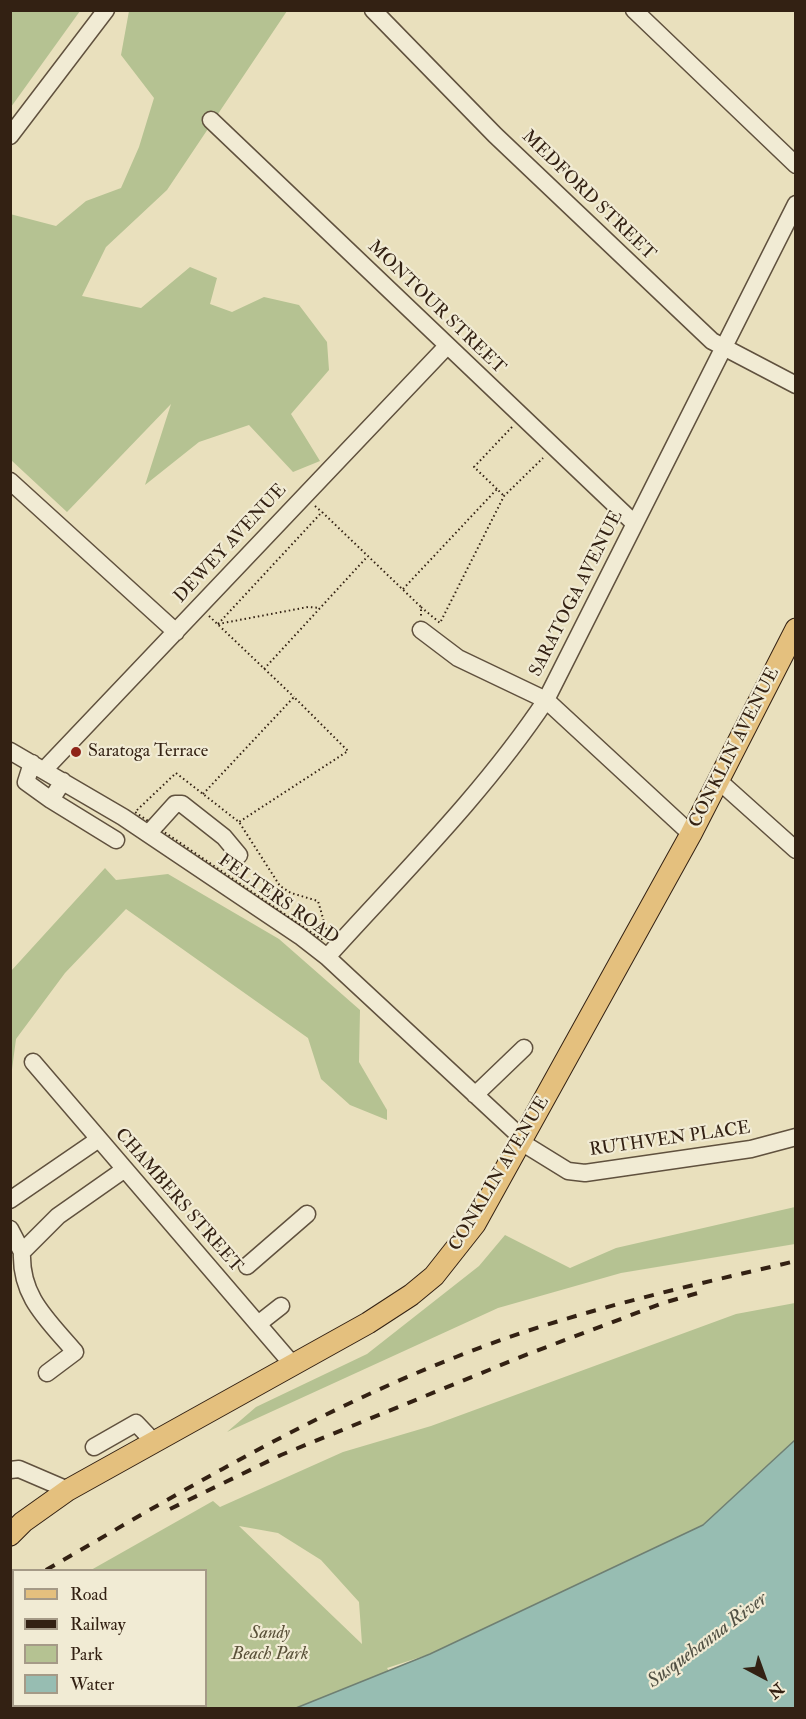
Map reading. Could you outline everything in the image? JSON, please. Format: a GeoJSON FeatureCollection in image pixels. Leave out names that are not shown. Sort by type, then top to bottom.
{"type":"FeatureCollection","features":[{"type":"Feature","properties":{"kind":"main road","name":"CONKLIN AVENUE"},"geometry":{"type":"LineString","coordinates":[[10,1534],[22,1522],[68,1490],[368,1323],[411,1295],[434,1276],[475,1224],[522,1140],[691,834],[795,629]]}},
{"type":"Feature","properties":{"kind":"street"},"geometry":{"type":"LineString","coordinates":[[10,136],[106,10]]}},
{"type":"Feature","properties":{"kind":"street","name":"MEDFORD STREET"},"geometry":{"type":"LineString","coordinates":[[374,10],[495,135],[712,341],[795,385]]}},
{"type":"Feature","properties":{"kind":"street"},"geometry":{"type":"LineString","coordinates":[[634,10],[795,165]]}},
{"type":"Feature","properties":{"kind":"street","name":"MONTOUR STREET"},"geometry":{"type":"LineString","coordinates":[[212,120],[634,523]]}},
{"type":"Feature","properties":{"kind":"street","name":"SARATOGA AVENUE"},"geometry":{"type":"LineString","coordinates":[[327,957],[477,790],[521,738],[546,700],[795,204]]}},
{"type":"Feature","properties":{"kind":"street","name":"DEWEY AVENUE"},"geometry":{"type":"LineString","coordinates":[[38,767],[176,632],[447,346]]}},
{"type":"Feature","properties":{"kind":"street"},"geometry":{"type":"LineString","coordinates":[[10,481],[176,632]]}},
{"type":"Feature","properties":{"kind":"street"},"geometry":{"type":"LineString","coordinates":[[421,630],[458,658],[546,700],[691,834]]}},
{"type":"Feature","properties":{"kind":"street","name":"FELTERS ROAD"},"geometry":{"type":"LineString","coordinates":[[10,751],[147,834],[300,936],[327,957],[522,1140]]}},
{"type":"Feature","properties":{"kind":"street"},"geometry":{"type":"LineString","coordinates":[[38,767],[26,782],[116,840]]}},
{"type":"Feature","properties":{"kind":"street"},"geometry":{"type":"LineString","coordinates":[[719,781],[795,850]]}},
{"type":"Feature","properties":{"kind":"street"},"geometry":{"type":"LineString","coordinates":[[51,800],[63,782]]}},
{"type":"Feature","properties":{"kind":"street"},"geometry":{"type":"LineString","coordinates":[[147,834],[175,804],[182,804],[224,837],[239,855]]}},
{"type":"Feature","properties":{"kind":"street"},"geometry":{"type":"LineString","coordinates":[[475,1095],[524,1048]]}},
{"type":"Feature","properties":{"kind":"street","name":"CHAMBERS STREET"},"geometry":{"type":"LineString","coordinates":[[33,1062],[293,1365]]}},
{"type":"Feature","properties":{"kind":"street","name":"RUTHVEN PLACE"},"geometry":{"type":"LineString","coordinates":[[522,1140],[568,1171],[585,1173],[751,1149],[795,1137]]}},
{"type":"Feature","properties":{"kind":"street"},"geometry":{"type":"LineString","coordinates":[[10,1200],[99,1139]]}},
{"type":"Feature","properties":{"kind":"street"},"geometry":{"type":"LineString","coordinates":[[22,1252],[58,1216],[125,1169]]}},
{"type":"Feature","properties":{"kind":"street"},"geometry":{"type":"LineString","coordinates":[[247,1266],[307,1214]]}},
{"type":"Feature","properties":{"kind":"street"},"geometry":{"type":"LineString","coordinates":[[10,1229],[22,1252],[21,1269],[27,1291],[75,1352],[47,1373]]}},
{"type":"Feature","properties":{"kind":"street"},"geometry":{"type":"LineString","coordinates":[[258,1324],[281,1306]]}},
{"type":"Feature","properties":{"kind":"street"},"geometry":{"type":"LineString","coordinates":[[94,1447],[136,1423],[154,1442]]}},
{"type":"Feature","properties":{"kind":"street"},"geometry":{"type":"LineString","coordinates":[[10,1470],[19,1469],[68,1490]]}},
{"type":"Feature","properties":{"kind":"path"},"geometry":{"type":"LineString","coordinates":[[504,496],[474,467],[516,423]]}},
{"type":"Feature","properties":{"kind":"path"},"geometry":{"type":"LineString","coordinates":[[313,501],[368,557],[440,623],[504,496],[548,454]]}},
{"type":"Feature","properties":{"kind":"path"},"geometry":{"type":"LineString","coordinates":[[402,589],[497,489]]}},
{"type":"Feature","properties":{"kind":"path"},"geometry":{"type":"LineString","coordinates":[[218,624],[322,512]]}},
{"type":"Feature","properties":{"kind":"path"},"geometry":{"type":"LineString","coordinates":[[264,669],[368,557]]}},
{"type":"Feature","properties":{"kind":"path"},"geometry":{"type":"LineString","coordinates":[[218,624],[308,607],[320,608]]}},
{"type":"Feature","properties":{"kind":"path"},"geometry":{"type":"LineString","coordinates":[[421,607],[421,630]]}},
{"type":"Feature","properties":{"kind":"path"},"geometry":{"type":"LineString","coordinates":[[205,615],[218,624],[348,751],[239,822]]}},
{"type":"Feature","properties":{"kind":"path"},"geometry":{"type":"LineString","coordinates":[[202,795],[294,697]]}},
{"type":"Feature","properties":{"kind":"path"},"geometry":{"type":"LineString","coordinates":[[126,806],[135,812]]}},
{"type":"Feature","properties":{"kind":"green space"},"geometry":{"type":"Polygon","coordinates":[[[10,11],[80,11],[11,107],[10,11]]]}},
{"type":"Feature","properties":{"kind":"green space"},"geometry":{"type":"Polygon","coordinates":[[[129,11],[287,11],[167,190],[106,247],[82,296],[141,308],[190,267],[217,278],[210,304],[232,312],[264,297],[299,305],[327,342],[329,370],[291,414],[320,461],[293,472],[249,425],[199,442],[145,485],[171,404],[67,512],[11,460],[10,214],[56,226],[86,201],[121,188],[139,147],[154,98],[121,55],[129,11]]]}},
{"type":"Feature","properties":{"kind":"green space"},"geometry":{"type":"Polygon","coordinates":[[[105,868],[116,880],[168,874],[279,939],[360,1010],[359,1062],[387,1110],[387,1120],[350,1105],[321,1079],[308,1038],[126,909],[65,973],[16,1039],[11,1077],[11,971],[105,868]]]}},
{"type":"Feature","properties":{"kind":"green space"},"geometry":{"type":"Polygon","coordinates":[[[795,1207],[795,1244],[621,1273],[498,1308],[227,1432],[256,1407],[367,1354],[479,1266],[505,1235],[570,1268],[616,1248],[795,1207]]]}},
{"type":"Feature","properties":{"kind":"green space","name":"Sandy Beach Park"},"geometry":{"type":"Polygon","coordinates":[[[795,1303],[795,1440],[703,1525],[430,1654],[387,1668],[389,1671],[296,1708],[11,1708],[10,1617],[12,1616],[12,1707],[207,1707],[207,1569],[93,1569],[213,1501],[220,1507],[343,1452],[431,1426],[736,1314],[795,1303]],[[239,1526],[362,1644],[359,1602],[321,1560],[278,1533],[239,1526]]]}},
{"type":"Feature","properties":{"kind":"water","name":"Susquehanna River"},"geometry":{"type":"Polygon","coordinates":[[[795,1440],[795,1708],[296,1708],[430,1654],[703,1525],[795,1440]]]}},
{"type":"Feature","properties":{"kind":"railway"},"geometry":{"type":"LineString","coordinates":[[48,1569],[247,1456],[402,1379],[497,1341],[581,1314],[796,1261]]}},
{"type":"Feature","properties":{"kind":"railway"},"geometry":{"type":"LineString","coordinates":[[170,1509],[281,1455],[528,1354],[663,1303],[705,1291]]}},
{"type":"Feature","properties":{"kind":"place","name":"Saratoga Terrace"},"geometry":{"type":"Point","coordinates":[76,752]}}]}
